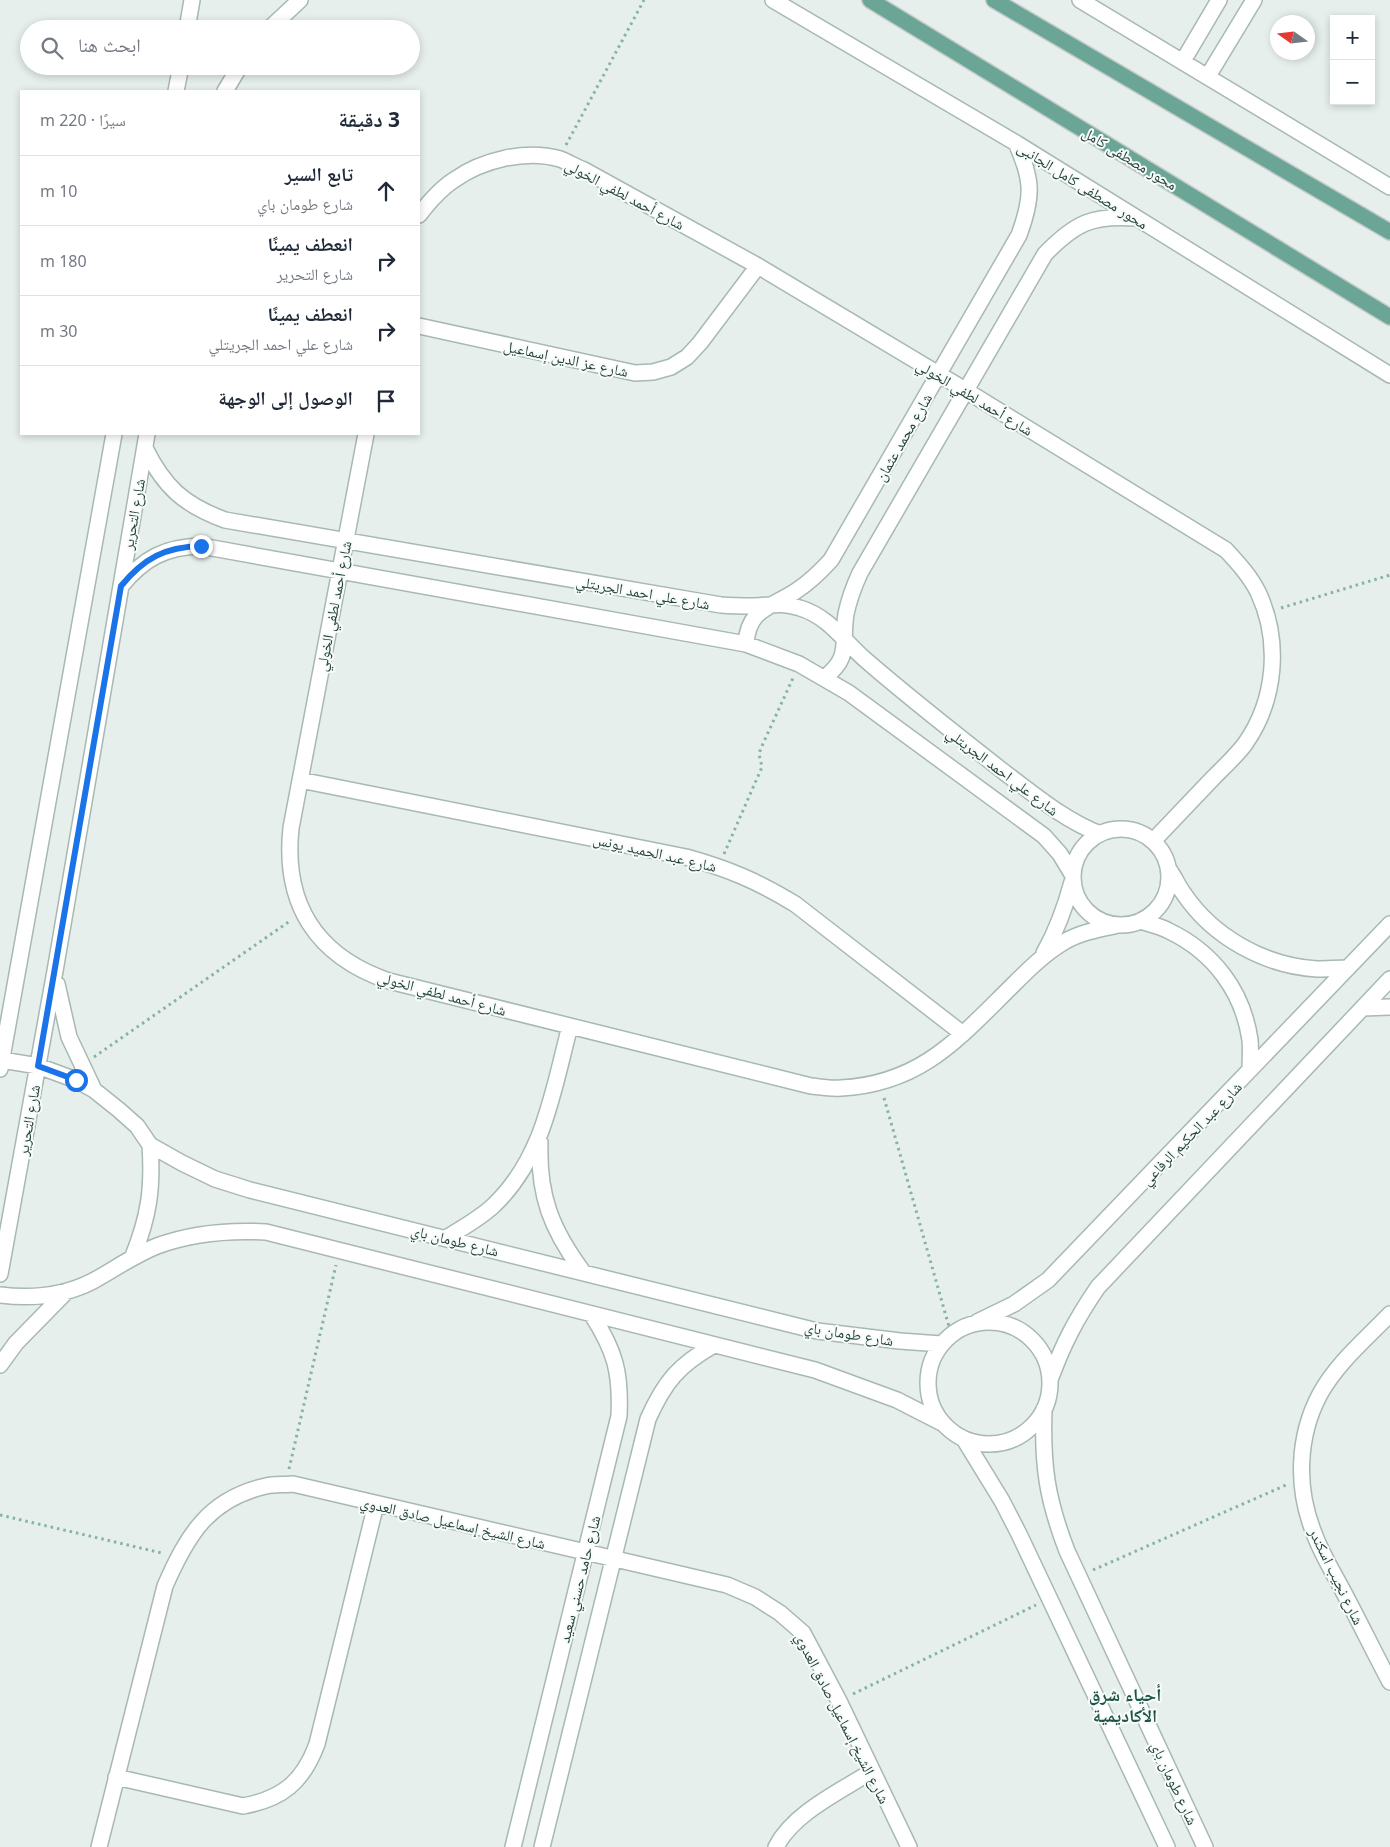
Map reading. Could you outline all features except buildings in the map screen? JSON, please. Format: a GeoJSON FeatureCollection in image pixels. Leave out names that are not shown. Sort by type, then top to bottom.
{"type":"FeatureCollection","features":[{"type":"Feature","properties":{"kind":"main road","name":"محور مصطفى كامل"},"geometry":{"type":"LineString","coordinates":[[870,0],[1390,316]]}},
{"type":"Feature","properties":{"kind":"main road"},"geometry":{"type":"LineString","coordinates":[[994,0],[1390,232]]}},
{"type":"Feature","properties":{"kind":"street"},"geometry":{"type":"LineString","coordinates":[[189,20],[192,0]]}},
{"type":"Feature","properties":{"kind":"street"},"geometry":{"type":"LineString","coordinates":[[279,20],[300,0]]}},
{"type":"Feature","properties":{"kind":"street","name":"محور مصطفى كامل الجانبى"},"geometry":{"type":"LineString","coordinates":[[773,0],[1016,143],[1390,375]]}},
{"type":"Feature","properties":{"kind":"street"},"geometry":{"type":"LineString","coordinates":[[1080,0],[1390,187]]}},
{"type":"Feature","properties":{"kind":"street"},"geometry":{"type":"LineString","coordinates":[[1183,61],[1219,0]]}},
{"type":"Feature","properties":{"kind":"street"},"geometry":{"type":"LineString","coordinates":[[1208,76],[1254,0]]}},
{"type":"Feature","properties":{"kind":"street"},"geometry":{"type":"LineString","coordinates":[[176,90],[179,75]]}},
{"type":"Feature","properties":{"kind":"street"},"geometry":{"type":"LineString","coordinates":[[226,90],[235,75]]}},
{"type":"Feature","properties":{"kind":"street","name":"شارع محمد عثمان"},"geometry":{"type":"LineString","coordinates":[[746,644],[747,634],[753,619],[764,608],[795,592],[814,578],[831,560],[1019,235],[1028,212],[1030,189],[1026,165],[1016,143]]}},
{"type":"Feature","properties":{"kind":"street","name":"شارع أحمد لطفي الخولي"},"geometry":{"type":"LineString","coordinates":[[420,213],[433,198],[454,180],[478,166],[504,158],[532,156],[559,159],[584,170],[758,266],[966,390],[1226,550],[1257,591],[1266,613],[1272,641],[1273,668],[1268,694],[1260,718],[1244,745],[1153,840]]}},
{"type":"Feature","properties":{"kind":"street","name":"شارع محمد عثمان"},"geometry":{"type":"LineString","coordinates":[[824,678],[834,671],[841,661],[844,650],[846,616],[851,594],[860,573],[1045,254],[1063,236],[1086,222],[1112,217],[1138,218]]}},
{"type":"Feature","properties":{"kind":"street","name":"شارع عز الدين إسماعيل"},"geometry":{"type":"LineString","coordinates":[[420,326],[635,373],[653,372],[671,366],[687,357],[700,344],[758,266]]}},
{"type":"Feature","properties":{"kind":"street"},"geometry":{"type":"LineString","coordinates":[[1,1065],[114,435]]}},
{"type":"Feature","properties":{"kind":"street","name":"شارع أحمد لطفي الخولي"},"geometry":{"type":"LineString","coordinates":[[366,435],[288,849],[294,892],[303,912],[314,931],[347,962],[367,974],[388,981],[811,1086],[839,1089],[880,1083],[894,1079],[919,1067],[963,1034],[1040,959],[1064,942],[1082,934],[1119,925]]}},
{"type":"Feature","properties":{"kind":"street","name":"شارع علي احمد الجريتلي"},"geometry":{"type":"LineString","coordinates":[[146,441],[155,468],[168,486],[185,501],[204,512],[225,520],[721,605],[759,606],[774,603],[801,608],[825,620],[864,659],[936,720],[1065,817],[1100,834]]}},
{"type":"Feature","properties":{"kind":"street","name":"شارع التحرير"},"geometry":{"type":"LineString","coordinates":[[0,1274],[56,971],[146,441]]}},
{"type":"Feature","properties":{"kind":"street","name":"شارع علي احمد الجريتلي"},"geometry":{"type":"LineString","coordinates":[[121,586],[133,572],[148,560],[164,551],[201,546],[746,644],[799,664],[857,699],[1044,836],[1060,854],[1072,877]]}},
{"type":"Feature","properties":{"kind":"street","name":"شارع عبد الحميد يونس"},"geometry":{"type":"LineString","coordinates":[[300,780],[676,855],[719,866],[761,884],[795,904],[963,1034]]}},
{"type":"Feature","properties":{"kind":"street"},"geometry":{"type":"LineString","coordinates":[[1168,868],[1168,889],[1157,908],[1140,921],[1119,925],[1102,921],[1087,911],[1077,897],[1072,877],[1076,859],[1083,846],[1100,834],[1109,830],[1125,828],[1140,832],[1153,840],[1163,853],[1168,868],[1184,895],[1199,913],[1229,939],[1256,954],[1286,964],[1317,969],[1348,968]]}},
{"type":"Feature","properties":{"kind":"street","name":"شارع أحمد لطفي الخولي"},"geometry":{"type":"LineString","coordinates":[[1040,959],[1055,934],[1065,907],[1072,877]]}},
{"type":"Feature","properties":{"kind":"street"},"geometry":{"type":"LineString","coordinates":[[1140,921],[1168,930],[1193,944],[1215,963],[1232,986],[1244,1012],[1250,1041],[1250,1070]]}},
{"type":"Feature","properties":{"kind":"street","name":"شارع عبد الحكيم الرفاعي"},"geometry":{"type":"LineString","coordinates":[[977,1322],[1014,1304],[1048,1280],[1390,924]]}},
{"type":"Feature","properties":{"kind":"street"},"geometry":{"type":"LineString","coordinates":[[56,971],[61,1006],[69,1037],[94,1090]]}},
{"type":"Feature","properties":{"kind":"street"},"geometry":{"type":"LineString","coordinates":[[1050,1380],[1062,1347],[1078,1316],[1098,1287],[1390,979]]}},
{"type":"Feature","properties":{"kind":"street"},"geometry":{"type":"LineString","coordinates":[[1363,1008],[1390,1007]]}},
{"type":"Feature","properties":{"kind":"street"},"geometry":{"type":"LineString","coordinates":[[446,1238],[470,1224],[485,1212],[512,1185],[528,1161],[540,1136],[570,1026]]}},
{"type":"Feature","properties":{"kind":"street","name":"شارع طومان باي"},"geometry":{"type":"LineString","coordinates":[[1,1065],[38,1066],[76,1080],[94,1090],[119,1110],[137,1126],[150,1145],[207,1175],[250,1190],[817,1330],[875,1339],[946,1339]]}},
{"type":"Feature","properties":{"kind":"street"},"geometry":{"type":"LineString","coordinates":[[540,1136],[540,1175],[543,1194],[552,1222],[565,1248],[583,1272]]}},
{"type":"Feature","properties":{"kind":"street"},"geometry":{"type":"LineString","coordinates":[[133,1256],[143,1230],[150,1202],[152,1173],[150,1145]]}},
{"type":"Feature","properties":{"kind":"street"},"geometry":{"type":"LineString","coordinates":[[0,1295],[20,1298],[44,1296],[67,1291],[91,1282],[133,1256],[184,1238],[238,1231],[266,1232],[815,1370],[897,1400],[942,1422]]}},
{"type":"Feature","properties":{"kind":"street"},"geometry":{"type":"LineString","coordinates":[[0,1365],[16,1343],[67,1291]]}},
{"type":"Feature","properties":{"kind":"street","name":"شارع حامد حسني سعيد"},"geometry":{"type":"LineString","coordinates":[[513,1847],[619,1416],[620,1389],[616,1362],[606,1337],[592,1314]]}},
{"type":"Feature","properties":{"kind":"street","name":"شارع نجيب اسكندر"},"geometry":{"type":"LineString","coordinates":[[1390,1314],[1336,1370],[1320,1394],[1309,1421],[1302,1449],[1301,1478],[1305,1507],[1314,1535],[1390,1682]]}},
{"type":"Feature","properties":{"kind":"street"},"geometry":{"type":"LineString","coordinates":[[992,1321],[1007,1324],[1026,1334],[1042,1351],[1048,1365],[1050,1380],[1048,1400],[1036,1422],[1024,1433],[1010,1441],[995,1444],[979,1444],[964,1439],[952,1432],[934,1411],[927,1383],[931,1363],[946,1339],[963,1327],[977,1322],[992,1321]]}},
{"type":"Feature","properties":{"kind":"street","name":"شارع حامد حسني سعيد"},"geometry":{"type":"LineString","coordinates":[[542,1847],[648,1419],[658,1396],[673,1375],[692,1358],[714,1345]]}},
{"type":"Feature","properties":{"kind":"street","name":"شارع طومان باي"},"geometry":{"type":"LineString","coordinates":[[1044,1409],[1043,1446],[1046,1482],[1054,1517],[1078,1576],[1205,1847]]}},
{"type":"Feature","properties":{"kind":"street"},"geometry":{"type":"LineString","coordinates":[[964,1439],[1006,1510],[1166,1847]]}},
{"type":"Feature","properties":{"kind":"street","name":"شارع الشيخ إسماعيل صادق العدوي"},"geometry":{"type":"LineString","coordinates":[[99,1847],[165,1586],[178,1557],[202,1521],[221,1504],[243,1492],[268,1486],[293,1484],[727,1586],[755,1597],[780,1613],[803,1633],[839,1701],[909,1847]]}},
{"type":"Feature","properties":{"kind":"street"},"geometry":{"type":"LineString","coordinates":[[116,1777],[243,1806],[260,1803],[276,1797],[302,1775],[311,1760],[317,1744],[376,1504]]}},
{"type":"Feature","properties":{"kind":"street"},"geometry":{"type":"LineString","coordinates":[[776,1847],[780,1839],[799,1818],[872,1771]]}},
{"type":"Feature","properties":{"kind":"path"},"geometry":{"type":"LineString","coordinates":[[559,159],[644,0]]}},
{"type":"Feature","properties":{"kind":"path"},"geometry":{"type":"LineString","coordinates":[[1266,613],[1390,575]]}},
{"type":"Feature","properties":{"kind":"path"},"geometry":{"type":"LineString","coordinates":[[719,866],[762,767],[759,754],[761,748],[799,664]]}},
{"type":"Feature","properties":{"kind":"path"},"geometry":{"type":"LineString","coordinates":[[82,1066],[303,912]]}},
{"type":"Feature","properties":{"kind":"path"},"geometry":{"type":"LineString","coordinates":[[880,1083],[946,1339]]}},
{"type":"Feature","properties":{"kind":"path"},"geometry":{"type":"LineString","coordinates":[[286,1485],[339,1250]]}},
{"type":"Feature","properties":{"kind":"path"},"geometry":{"type":"LineString","coordinates":[[1078,1576],[1301,1478]]}},
{"type":"Feature","properties":{"kind":"path"},"geometry":{"type":"LineString","coordinates":[[0,1515],[178,1557]]}},
{"type":"Feature","properties":{"kind":"path"},"geometry":{"type":"LineString","coordinates":[[839,1701],[1049,1599]]}},
{"type":"Feature","properties":{"kind":"district","name":"أحياء شرق الأكاديمية"},"geometry":{"type":"Point","coordinates":[1125,1704]}},
{"type":"Feature","properties":{"kind":"route"},"geometry":{"type":"LineString","coordinates":[[76,1080],[38,1066],[56,971],[121,586],[133,572],[148,560],[164,551],[201,546]]}}]}
